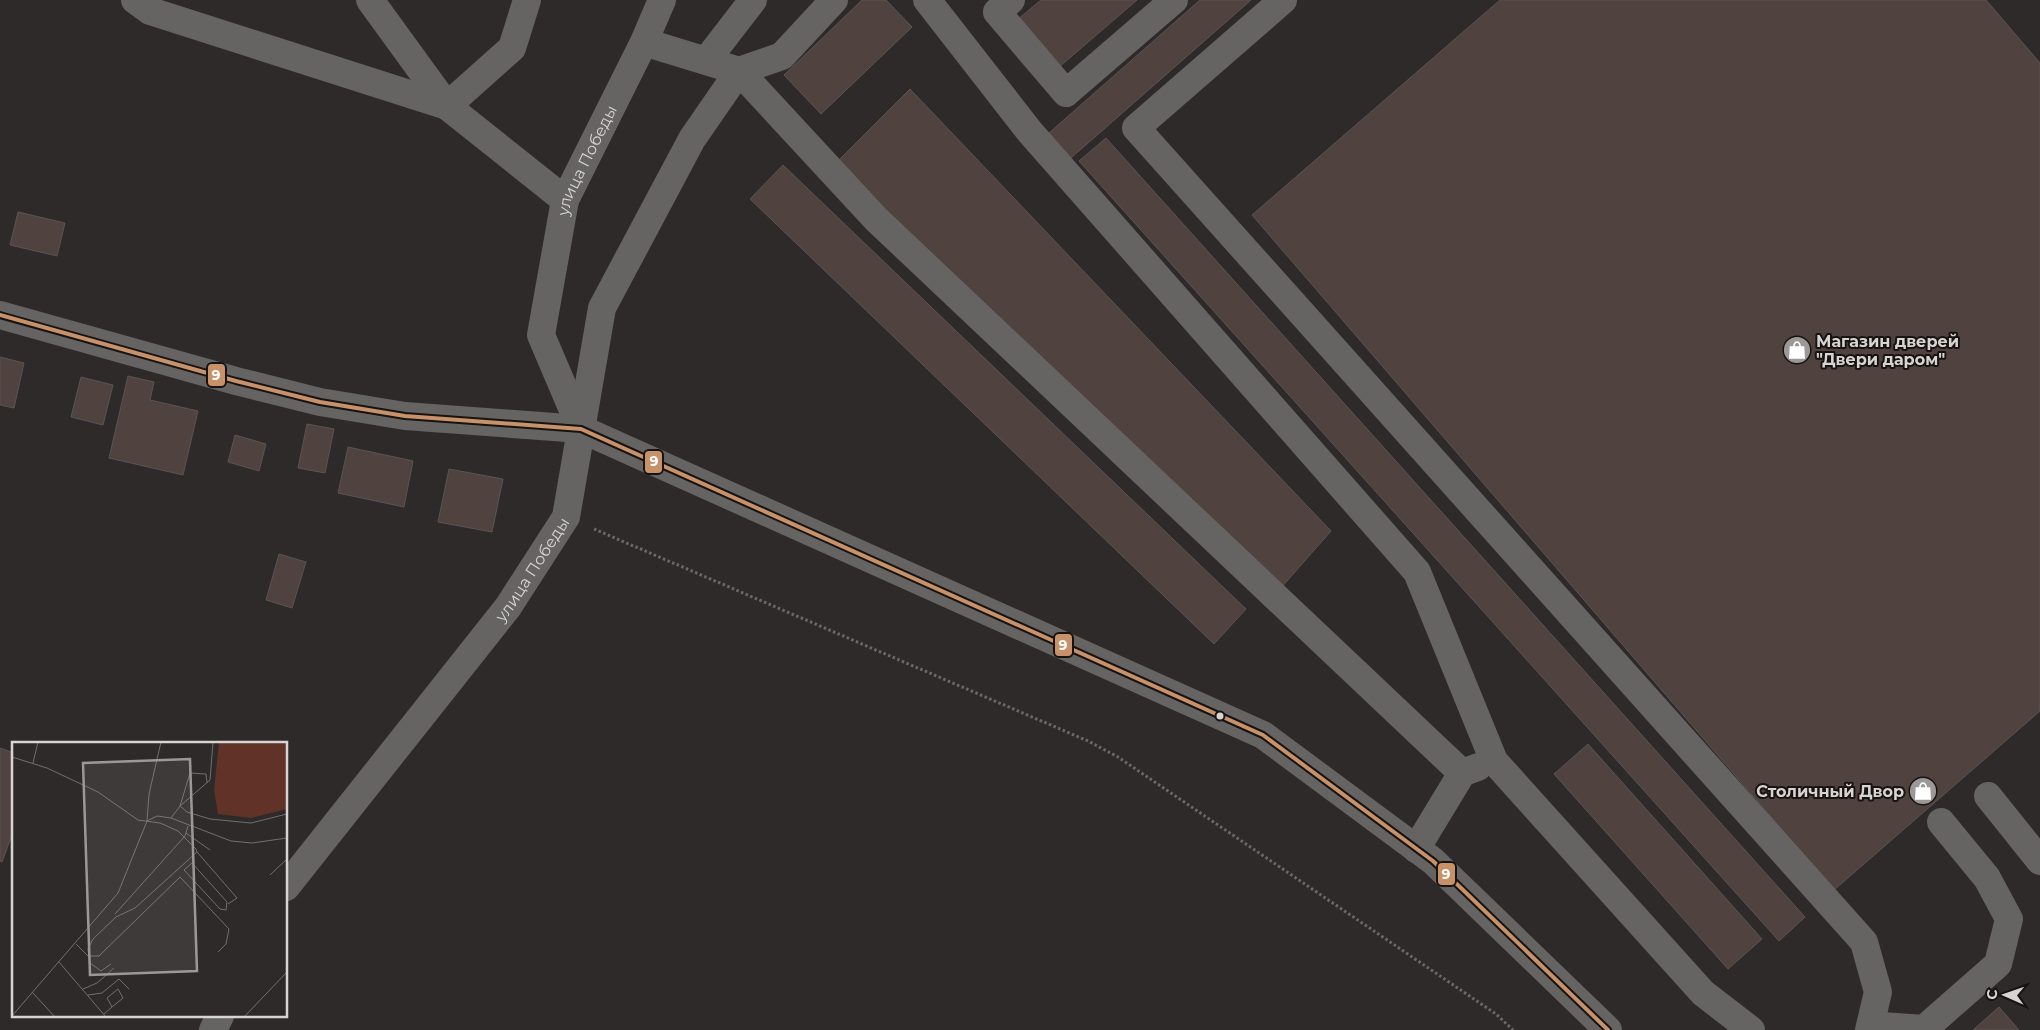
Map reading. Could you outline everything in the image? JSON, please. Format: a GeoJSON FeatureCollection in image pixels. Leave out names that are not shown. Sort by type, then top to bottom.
{"type":"FeatureCollection","features":[{"type":"Feature","properties":{"kind":"street"},"geometry":{"type":"LineString","coordinates":[[134,0],[150,12],[447,106]]}},
{"type":"Feature","properties":{"kind":"street"},"geometry":{"type":"LineString","coordinates":[[370,0],[447,106],[565,200]]}},
{"type":"Feature","properties":{"kind":"street"},"geometry":{"type":"LineString","coordinates":[[447,106],[512,48],[527,0]]}},
{"type":"Feature","properties":{"kind":"street","name":"улица Победы"},"geometry":{"type":"LineString","coordinates":[[288,884],[508,608],[566,517],[581,429],[541,336],[565,200],[644,42],[662,0]]}},
{"type":"Feature","properties":{"kind":"street"},"geometry":{"type":"LineString","coordinates":[[706,61],[752,0]]}},
{"type":"Feature","properties":{"kind":"street"},"geometry":{"type":"LineString","coordinates":[[581,429],[602,308],[692,139],[739,71],[782,56],[834,0]]}},
{"type":"Feature","properties":{"kind":"street"},"geometry":{"type":"LineString","coordinates":[[926,0],[1030,132],[1417,572],[1494,761],[1703,993],[1751,1030]]}},
{"type":"Feature","properties":{"kind":"street"},"geometry":{"type":"LineString","coordinates":[[998,4],[1066,93],[1174,0]]}},
{"type":"Feature","properties":{"kind":"street"},"geometry":{"type":"LineString","coordinates":[[1284,0],[1136,128],[1864,942],[1878,992],[1868,1030]]}},
{"type":"Feature","properties":{"kind":"street"},"geometry":{"type":"LineString","coordinates":[[644,42],[739,71],[876,219],[1462,773]]}},
{"type":"Feature","properties":{"kind":"street"},"geometry":{"type":"LineString","coordinates":[[0,316],[236,381],[320,402],[405,416],[581,429],[1263,735],[1433,861],[1608,1030]]}},
{"type":"Feature","properties":{"kind":"street"},"geometry":{"type":"LineString","coordinates":[[1416,849],[1462,773],[1494,761]]}},
{"type":"Feature","properties":{"kind":"street"},"geometry":{"type":"LineString","coordinates":[[1988,796],[2040,860]]}},
{"type":"Feature","properties":{"kind":"street"},"geometry":{"type":"LineString","coordinates":[[1878,1030],[1882,1026],[1924,1029],[1998,964],[2009,919],[1986,878],[1941,822]]}},
{"type":"Feature","properties":{"kind":"street"},"geometry":{"type":"LineString","coordinates":[[213,1030],[219,1018]]}},
{"type":"Feature","properties":{"kind":"path"},"geometry":{"type":"LineString","coordinates":[[566,517],[1088,741],[1118,756],[1496,1014],[1513,1030]]}},
{"type":"Feature","properties":{"kind":"building"},"geometry":{"type":"Polygon","coordinates":[[[862,0],[886,0],[912,27],[821,114],[784,75],[862,0]]]}},
{"type":"Feature","properties":{"kind":"building"},"geometry":{"type":"Polygon","coordinates":[[[1041,0],[1137,0],[1058,68],[1017,20],[1041,0]]]}},
{"type":"Feature","properties":{"kind":"building"},"geometry":{"type":"Polygon","coordinates":[[[1200,0],[1251,0],[1071,158],[1049,133],[1200,0]]]}},
{"type":"Feature","properties":{"kind":"building"},"geometry":{"type":"Polygon","coordinates":[[[1500,0],[1986,0],[2040,63],[2040,711],[1834,890],[1252,215],[1500,0]]]}},
{"type":"Feature","properties":{"kind":"building"},"geometry":{"type":"Polygon","coordinates":[[[910,89],[1331,531],[1280,589],[835,164],[910,89]]]}},
{"type":"Feature","properties":{"kind":"building"},"geometry":{"type":"Polygon","coordinates":[[[1106,138],[1805,917],[1779,941],[1079,161],[1106,138]]]}},
{"type":"Feature","properties":{"kind":"building"},"geometry":{"type":"Polygon","coordinates":[[[783,165],[1246,609],[1214,644],[750,199],[783,165]]]}},
{"type":"Feature","properties":{"kind":"building"},"geometry":{"type":"Polygon","coordinates":[[[18,212],[65,223],[57,256],[10,245],[18,212]]]}},
{"type":"Feature","properties":{"kind":"building"},"geometry":{"type":"Polygon","coordinates":[[[0,357],[24,363],[14,408],[0,405],[0,357]]]}},
{"type":"Feature","properties":{"kind":"building"},"geometry":{"type":"Polygon","coordinates":[[[128,376],[154,382],[150,400],[198,411],[183,475],[109,458],[128,376]]]}},
{"type":"Feature","properties":{"kind":"building"},"geometry":{"type":"Polygon","coordinates":[[[81,377],[113,385],[103,425],[71,417],[81,377]]]}},
{"type":"Feature","properties":{"kind":"building"},"geometry":{"type":"Polygon","coordinates":[[[307,424],[334,429],[325,473],[298,468],[307,424]]]}},
{"type":"Feature","properties":{"kind":"building"},"geometry":{"type":"Polygon","coordinates":[[[235,435],[266,444],[259,471],[228,462],[235,435]]]}},
{"type":"Feature","properties":{"kind":"building"},"geometry":{"type":"Polygon","coordinates":[[[348,447],[413,461],[404,507],[338,493],[348,447]]]}},
{"type":"Feature","properties":{"kind":"building"},"geometry":{"type":"Polygon","coordinates":[[[449,469],[503,479],[492,532],[438,522],[449,469]]]}},
{"type":"Feature","properties":{"kind":"building"},"geometry":{"type":"Polygon","coordinates":[[[279,554],[306,562],[292,608],[266,600],[279,554]]]}},
{"type":"Feature","properties":{"kind":"building"},"geometry":{"type":"Polygon","coordinates":[[[1588,744],[1762,939],[1728,969],[1554,774],[1588,744]]]}},
{"type":"Feature","properties":{"kind":"building"},"geometry":{"type":"Polygon","coordinates":[[[0,748],[12,752],[12,834],[2,862],[0,861],[0,748]]]}},
{"type":"Feature","properties":{"kind":"building"},"geometry":{"type":"Polygon","coordinates":[[[1999,1007],[2019,1030],[1973,1030],[1999,1007]]]}},
{"type":"Feature","properties":{"kind":"transit line","name":"9"},"geometry":{"type":"LineString","coordinates":[[0,315],[236,381],[320,402],[405,416],[581,429],[1263,735],[1433,861],[1608,1030]]}},
{"type":"Feature","properties":{"kind":"place","name":"Магазин дверей \"Двери даром\""},"geometry":{"type":"Point","coordinates":[1797,350]}},
{"type":"Feature","properties":{"kind":"place","name":"Столичный Двор"},"geometry":{"type":"Point","coordinates":[1923,791]}}]}
